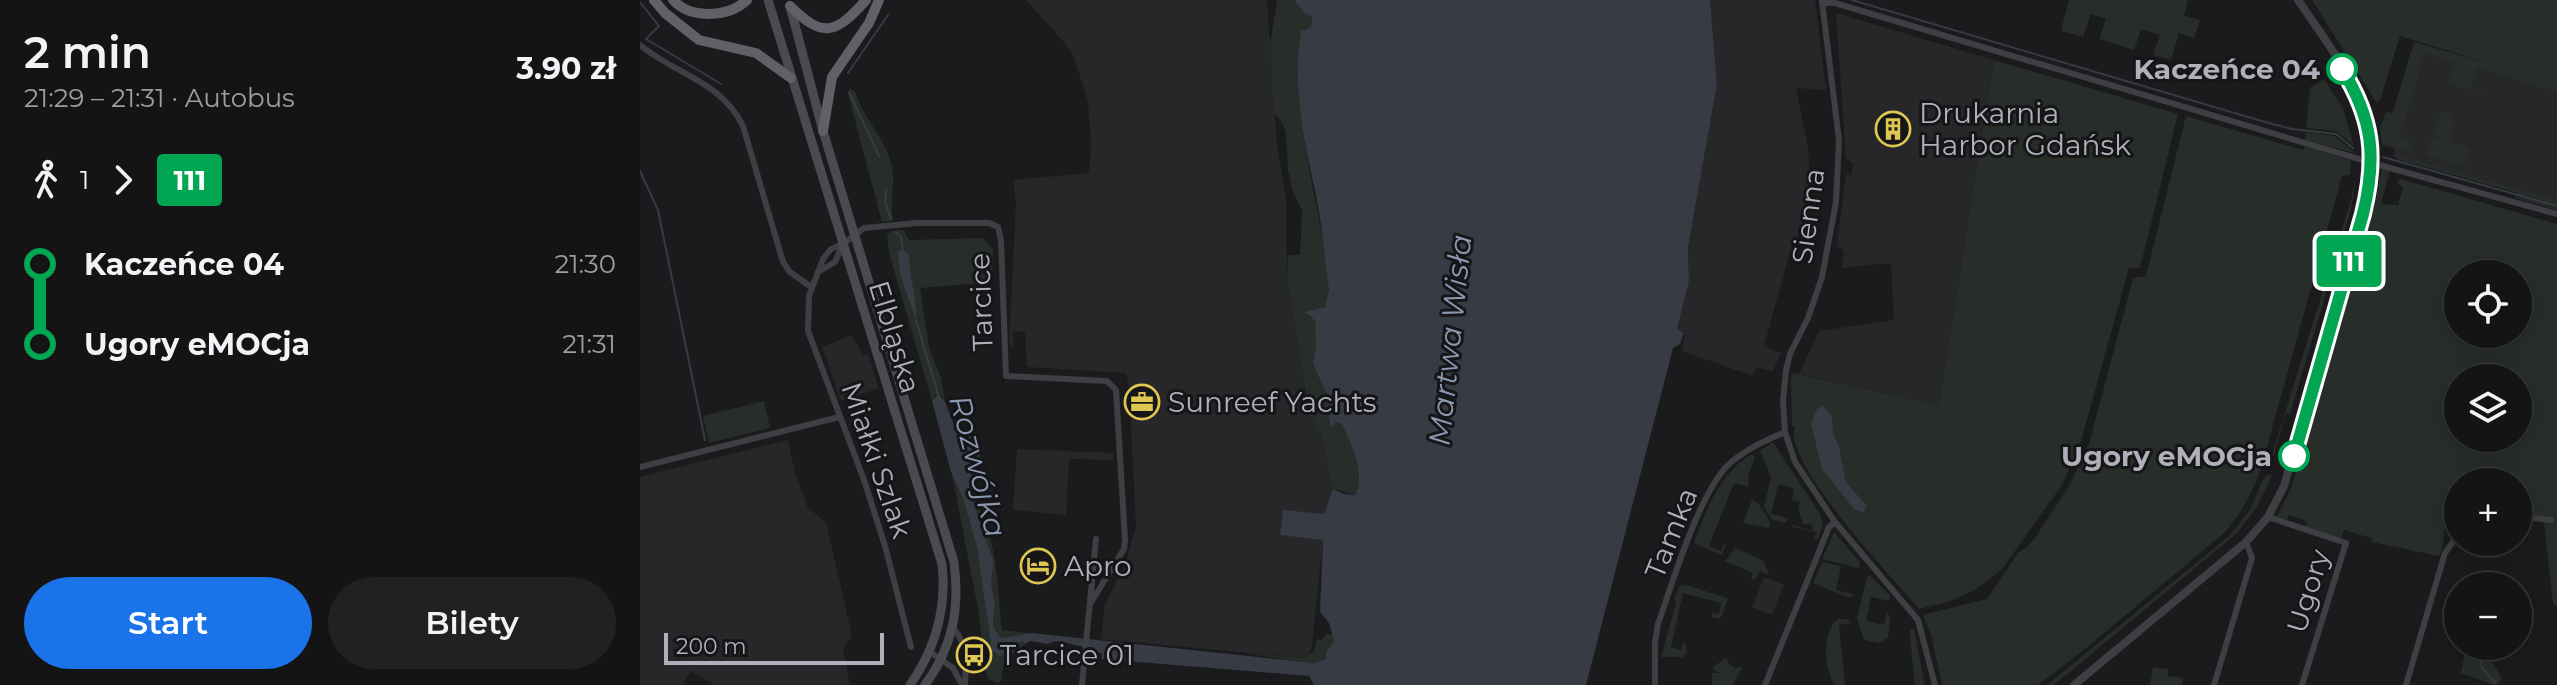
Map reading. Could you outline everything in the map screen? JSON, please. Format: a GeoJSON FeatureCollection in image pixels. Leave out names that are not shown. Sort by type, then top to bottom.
{"type":"FeatureCollection","features":[{"type":"Feature","properties":{"kind":"highway"},"geometry":{"type":"LineString","coordinates":[[654,0],[665,13],[699,40],[756,53],[791,78]]}},
{"type":"Feature","properties":{"kind":"highway"},"geometry":{"type":"LineString","coordinates":[[673,0],[690,12],[702,14],[734,9],[747,0]]}},
{"type":"Feature","properties":{"kind":"highway"},"geometry":{"type":"LineString","coordinates":[[790,6],[807,23],[825,28],[844,22],[866,0]]}},
{"type":"Feature","properties":{"kind":"highway"},"geometry":{"type":"LineString","coordinates":[[823,131],[832,77],[869,23],[879,0]]}},
{"type":"Feature","properties":{"kind":"main road","name":"Elbląska"},"geometry":{"type":"LineString","coordinates":[[768,0],[942,564],[942,608],[930,652],[910,685]]}},
{"type":"Feature","properties":{"kind":"main road","name":"Elbląska"},"geometry":{"type":"LineString","coordinates":[[790,6],[823,131],[954,562],[957,593],[954,629],[942,659],[925,685]]}},
{"type":"Feature","properties":{"kind":"street"},"geometry":{"type":"LineString","coordinates":[[2074,685],[2246,542],[2268,517],[2284,486],[2363,214],[2372,161],[2368,127],[2356,92],[2298,0]]}},
{"type":"Feature","properties":{"kind":"street"},"geometry":{"type":"LineString","coordinates":[[1822,1],[2557,214]]}},
{"type":"Feature","properties":{"kind":"street","name":"Sienna"},"geometry":{"type":"LineString","coordinates":[[1822,1],[1839,140],[1836,202],[1827,260],[1818,291],[1786,370],[1783,401],[1785,432],[1795,462],[1835,522],[1918,620],[1935,685]]}},
{"type":"Feature","properties":{"kind":"street"},"geometry":{"type":"LineString","coordinates":[[640,45],[652,55],[715,90],[735,109],[743,126],[783,262],[790,272],[811,287]]}},
{"type":"Feature","properties":{"kind":"street","name":"Tarcice"},"geometry":{"type":"LineString","coordinates":[[855,234],[864,228],[917,223],[989,223],[998,227],[1006,376],[1107,381],[1116,390],[1124,549],[1090,604]]}},
{"type":"Feature","properties":{"kind":"street","name":"Miałki Szlak"},"geometry":{"type":"LineString","coordinates":[[855,234],[831,249],[823,259],[811,287],[808,331],[885,546],[911,647]]}},
{"type":"Feature","properties":{"kind":"street","name":"Miałki Szlak"},"geometry":{"type":"LineString","coordinates":[[835,262],[843,244]]}},
{"type":"Feature","properties":{"kind":"street"},"geometry":{"type":"LineString","coordinates":[[818,272],[835,262],[852,272]]}},
{"type":"Feature","properties":{"kind":"street"},"geometry":{"type":"LineString","coordinates":[[640,467],[839,417]]}},
{"type":"Feature","properties":{"kind":"street","name":"Tamka"},"geometry":{"type":"LineString","coordinates":[[1655,685],[1658,624],[1708,494],[1733,461],[1785,432]]}},
{"type":"Feature","properties":{"kind":"street","name":"Ugory"},"geometry":{"type":"LineString","coordinates":[[2268,517],[2346,543],[2302,685]]}},
{"type":"Feature","properties":{"kind":"street"},"geometry":{"type":"LineString","coordinates":[[2532,518],[2551,520]]}},
{"type":"Feature","properties":{"kind":"street"},"geometry":{"type":"LineString","coordinates":[[1765,685],[1829,527],[1835,522]]}},
{"type":"Feature","properties":{"kind":"street","name":"Tarcice"},"geometry":{"type":"LineString","coordinates":[[1082,685],[1096,539]]}},
{"type":"Feature","properties":{"kind":"street"},"geometry":{"type":"LineString","coordinates":[[2214,685],[2252,558],[2246,542]]}},
{"type":"Feature","properties":{"kind":"street"},"geometry":{"type":"LineString","coordinates":[[2406,685],[2444,556]]}},
{"type":"Feature","properties":{"kind":"street"},"geometry":{"type":"LineString","coordinates":[[954,629],[966,655],[963,685]]}},
{"type":"Feature","properties":{"kind":"street"},"geometry":{"type":"LineString","coordinates":[[930,652],[953,668],[963,685]]}},
{"type":"Feature","properties":{"kind":"shaded area","name":"Sunreef Yachts"},"geometry":{"type":"Polygon","coordinates":[[[1026,0],[1267,0],[1277,145],[1286,199],[1287,279],[1310,416],[1320,432],[1333,489],[1325,514],[1283,511],[1323,540],[1312,645],[1309,655],[1304,658],[1101,639],[1105,604],[1125,565],[1136,526],[1129,386],[1126,373],[1027,367],[1025,331],[1013,332],[1013,349],[1009,345],[1016,202],[1013,180],[1089,173],[1091,142],[1088,101],[1073,55],[1026,0]]]}},
{"type":"Feature","properties":{"kind":"shaded area"},"geometry":{"type":"Polygon","coordinates":[[[1277,0],[1294,0],[1304,13],[1312,15],[1311,27],[1301,31],[1299,95],[1329,297],[1325,307],[1308,316],[1315,321],[1317,350],[1313,364],[1331,398],[1330,426],[1336,422],[1342,424],[1356,459],[1359,477],[1355,495],[1333,489],[1320,432],[1310,416],[1287,279],[1288,255],[1300,255],[1302,210],[1293,192],[1288,170],[1286,133],[1274,113],[1270,45],[1277,0]]]}},
{"type":"Feature","properties":{"kind":"shaded area"},"geometry":{"type":"Polygon","coordinates":[[[1710,0],[1815,0],[1826,90],[1796,88],[1808,147],[1810,182],[1801,235],[1794,237],[1764,346],[1781,353],[1773,371],[1756,367],[1753,376],[1682,351],[1685,334],[1677,329],[1689,281],[1688,248],[1717,84],[1710,0]]]}},
{"type":"Feature","properties":{"kind":"shaded area"},"geometry":{"type":"Polygon","coordinates":[[[2069,0],[2188,0],[2184,16],[2200,20],[2194,38],[2179,33],[2171,60],[2153,55],[2160,35],[2141,29],[2134,50],[2099,39],[2106,19],[2091,14],[2083,37],[2061,31],[2069,0]]]}},
{"type":"Feature","properties":{"kind":"shaded area"},"geometry":{"type":"Polygon","coordinates":[[[2312,0],[2557,0],[2557,92],[2476,67],[2470,88],[2488,96],[2449,84],[2454,62],[2425,53],[2400,136],[2412,142],[2413,148],[2406,151],[2382,145],[2380,128],[2386,112],[2393,113],[2414,42],[2501,67],[2400,36],[2380,100],[2376,102],[2312,0]]]}},
{"type":"Feature","properties":{"kind":"shaded area"},"geometry":{"type":"Polygon","coordinates":[[[1836,13],[1994,60],[1939,405],[1799,374],[1819,331],[1894,320],[1891,263],[1842,268],[1844,251],[1837,246],[1846,174],[1851,175],[1853,164],[1846,158],[1836,13]]]}},
{"type":"Feature","properties":{"kind":"shaded area"},"geometry":{"type":"Polygon","coordinates":[[[2414,42],[2557,86],[2557,210],[2515,198],[2517,192],[2393,156],[2396,143],[2385,137],[2414,42]]]}},
{"type":"Feature","properties":{"kind":"shaded area"},"geometry":{"type":"Polygon","coordinates":[[[1994,60],[2178,114],[2140,268],[2129,268],[2080,445],[2062,485],[2002,569],[1975,590],[1919,609],[1865,548],[1805,466],[1796,444],[1795,427],[1792,426],[1791,379],[1792,373],[1939,405],[1994,60]]]}},
{"type":"Feature","properties":{"kind":"shaded area"},"geometry":{"type":"Polygon","coordinates":[[[2324,79],[2343,108],[2354,146],[2336,131],[2306,128],[2310,88],[2324,79]]]}},
{"type":"Feature","properties":{"kind":"shaded area"},"geometry":{"type":"Polygon","coordinates":[[[850,89],[855,91],[890,159],[893,221],[882,222],[848,94],[850,89]]]}},
{"type":"Feature","properties":{"kind":"shaded area"},"geometry":{"type":"Polygon","coordinates":[[[2441,111],[2453,115],[2455,121],[2449,140],[2432,134],[2441,111]]]}},
{"type":"Feature","properties":{"kind":"shaded area"},"geometry":{"type":"Polygon","coordinates":[[[2186,116],[2351,161],[2350,175],[2342,176],[2255,484],[2224,533],[2038,685],[1942,685],[1931,635],[1923,615],[1987,599],[2018,553],[2035,538],[2069,486],[2089,444],[2133,278],[2146,276],[2186,116]]]}},
{"type":"Feature","properties":{"kind":"shaded area"},"geometry":{"type":"Polygon","coordinates":[[[2306,132],[2335,136],[2355,153],[2305,140],[2306,132]]]}},
{"type":"Feature","properties":{"kind":"shaded area"},"geometry":{"type":"Polygon","coordinates":[[[2433,137],[2471,148],[2467,163],[2460,165],[2427,155],[2433,137]]]}},
{"type":"Feature","properties":{"kind":"shaded area"},"geometry":{"type":"Polygon","coordinates":[[[2394,154],[2554,200],[2557,196],[2557,204],[2397,159],[2394,154]]]}},
{"type":"Feature","properties":{"kind":"shaded area"},"geometry":{"type":"Polygon","coordinates":[[[2358,162],[2351,209],[2290,414],[2286,413],[2269,465],[2351,200],[2358,162]]]}},
{"type":"Feature","properties":{"kind":"shaded area"},"geometry":{"type":"Polygon","coordinates":[[[2382,168],[2390,170],[2381,204],[2398,205],[2403,188],[2396,182],[2401,179],[2557,224],[2557,607],[2553,603],[2544,522],[2551,517],[2532,515],[2532,468],[2444,468],[2444,536],[2438,556],[2372,542],[2371,538],[2344,530],[2341,539],[2305,528],[2307,521],[2289,515],[2286,522],[2276,519],[2292,486],[2316,409],[2320,409],[2316,407],[2375,203],[2382,168]]]}},
{"type":"Feature","properties":{"kind":"shaded area"},"geometry":{"type":"Polygon","coordinates":[[[903,230],[909,240],[982,238],[993,249],[992,282],[920,288],[929,347],[941,378],[945,402],[941,396],[935,395],[932,401],[889,253],[887,235],[891,231],[903,230]]]}},
{"type":"Feature","properties":{"kind":"shaded area"},"geometry":{"type":"Polygon","coordinates":[[[852,335],[863,355],[868,354],[879,388],[841,401],[822,347],[852,335]]]}},
{"type":"Feature","properties":{"kind":"shaded area"},"geometry":{"type":"Polygon","coordinates":[[[764,401],[770,428],[709,443],[703,416],[764,401]]]}},
{"type":"Feature","properties":{"kind":"shaded area"},"geometry":{"type":"Polygon","coordinates":[[[863,404],[870,423],[853,429],[845,407],[863,404]]]}},
{"type":"Feature","properties":{"kind":"shaded area"},"geometry":{"type":"Polygon","coordinates":[[[788,440],[794,469],[808,508],[826,522],[852,636],[843,649],[850,685],[714,685],[690,671],[683,685],[640,685],[640,477],[788,440]]]}},
{"type":"Feature","properties":{"kind":"shaded area"},"geometry":{"type":"Polygon","coordinates":[[[1773,442],[1820,514],[1823,525],[1818,539],[1814,538],[1817,532],[1812,531],[1813,525],[1803,524],[1798,508],[1800,502],[1792,500],[1794,488],[1778,485],[1771,514],[1788,518],[1786,523],[1772,520],[1764,507],[1771,477],[1760,451],[1773,442]]]}},
{"type":"Feature","properties":{"kind":"shaded area"},"geometry":{"type":"Polygon","coordinates":[[[1017,449],[1113,453],[1114,460],[1069,459],[1066,515],[1013,510],[1017,449]]]}},
{"type":"Feature","properties":{"kind":"shaded area"},"geometry":{"type":"Polygon","coordinates":[[[1752,454],[1755,458],[1748,487],[1734,483],[1709,546],[1721,551],[1726,545],[1722,555],[1694,543],[1709,505],[1723,482],[1752,454]]]}},
{"type":"Feature","properties":{"kind":"shaded area"},"geometry":{"type":"Polygon","coordinates":[[[978,461],[976,496],[993,550],[1002,630],[1031,633],[1001,638],[994,628],[995,605],[991,583],[994,562],[973,501],[971,473],[978,461]]]}},
{"type":"Feature","properties":{"kind":"shaded area"},"geometry":{"type":"Polygon","coordinates":[[[952,474],[964,501],[977,548],[992,651],[1012,651],[1022,641],[1026,644],[1004,660],[1001,681],[997,683],[987,678],[978,609],[952,474]]]}},
{"type":"Feature","properties":{"kind":"shaded area"},"geometry":{"type":"Polygon","coordinates":[[[2272,475],[2257,507],[2236,534],[2054,685],[2047,685],[2229,536],[2250,510],[2263,479],[2272,475]]]}},
{"type":"Feature","properties":{"kind":"shaded area"},"geometry":{"type":"Polygon","coordinates":[[[1752,500],[1758,503],[1770,522],[1769,528],[1743,523],[1752,500]]]}},
{"type":"Feature","properties":{"kind":"shaded area"},"geometry":{"type":"Polygon","coordinates":[[[1834,532],[1860,562],[1859,568],[1822,559],[1834,532]]]}},
{"type":"Feature","properties":{"kind":"shaded area"},"geometry":{"type":"Polygon","coordinates":[[[1735,548],[1764,561],[1769,575],[1760,571],[1755,580],[1751,578],[1753,573],[1725,561],[1735,548]]]}},
{"type":"Feature","properties":{"kind":"shaded area"},"geometry":{"type":"Polygon","coordinates":[[[1822,562],[1841,566],[1836,590],[1854,594],[1852,597],[1813,583],[1822,562]]]}},
{"type":"Feature","properties":{"kind":"shaded area"},"geometry":{"type":"Polygon","coordinates":[[[1870,576],[1890,595],[1889,601],[1871,597],[1866,621],[1884,625],[1887,612],[1890,617],[1888,638],[1879,643],[1864,640],[1857,618],[1867,577],[1870,576]]]}},
{"type":"Feature","properties":{"kind":"shaded area"},"geometry":{"type":"Polygon","coordinates":[[[1764,577],[1784,585],[1772,615],[1752,607],[1764,577]]]}},
{"type":"Feature","properties":{"kind":"shaded area"},"geometry":{"type":"Polygon","coordinates":[[[1686,585],[1728,598],[1722,616],[1719,619],[1711,617],[1712,613],[1719,614],[1721,603],[1683,593],[1671,647],[1681,650],[1683,643],[1686,644],[1687,653],[1683,657],[1661,657],[1676,603],[1674,599],[1680,586],[1686,585]]]}},
{"type":"Feature","properties":{"kind":"shaded area"},"geometry":{"type":"Polygon","coordinates":[[[1838,619],[1849,619],[1850,623],[1839,625],[1845,685],[1835,685],[1828,670],[1827,641],[1838,619]]]}},
{"type":"Feature","properties":{"kind":"shaded area"},"geometry":{"type":"Polygon","coordinates":[[[1909,629],[1914,629],[1925,685],[1915,685],[1909,629]]]}},
{"type":"Feature","properties":{"kind":"shaded area"},"geometry":{"type":"Polygon","coordinates":[[[1326,634],[1333,635],[1334,641],[1326,652],[1326,659],[1315,663],[1241,653],[1304,658],[1314,652],[1317,639],[1322,640],[1326,634]]]}},
{"type":"Feature","properties":{"kind":"shaded area"},"geometry":{"type":"Polygon","coordinates":[[[1726,658],[1730,665],[1742,667],[1733,685],[1712,685],[1712,673],[1719,673],[1713,667],[1726,658]]]}},
{"type":"Feature","properties":{"kind":"shaded area"},"geometry":{"type":"Polygon","coordinates":[[[2463,660],[2491,660],[2502,678],[2494,685],[2461,673],[2463,660]]]}},
{"type":"Feature","properties":{"kind":"shaded area"},"geometry":{"type":"Polygon","coordinates":[[[2153,667],[2168,669],[2168,676],[2183,678],[2182,685],[2150,685],[2153,667]]]}},
{"type":"Feature","properties":{"kind":"water","name":"Martwa Wisła"},"geometry":{"type":"Polygon","coordinates":[[[1294,0],[1710,0],[1717,84],[1688,248],[1689,281],[1677,329],[1684,333],[1680,344],[1673,348],[1586,685],[1314,685],[1309,676],[1102,659],[1102,654],[1090,648],[1056,641],[1048,644],[1030,641],[1026,644],[1022,641],[1012,651],[1000,656],[992,651],[977,548],[964,501],[951,472],[932,401],[938,394],[945,402],[954,425],[980,441],[980,456],[971,473],[973,501],[994,562],[991,583],[995,605],[993,620],[1001,638],[1031,633],[1315,663],[1326,659],[1326,652],[1334,641],[1329,623],[1320,612],[1323,540],[1280,535],[1283,510],[1324,514],[1333,489],[1355,495],[1359,477],[1356,459],[1342,424],[1336,422],[1330,427],[1329,413],[1324,407],[1329,405],[1331,398],[1313,363],[1315,321],[1305,312],[1325,307],[1329,291],[1298,89],[1301,31],[1311,27],[1312,16],[1304,13],[1294,0]]]}},
{"type":"Feature","properties":{"kind":"water"},"geometry":{"type":"Polygon","coordinates":[[[904,250],[909,255],[916,319],[900,275],[898,251],[904,250]]]}},
{"type":"Feature","properties":{"kind":"water"},"geometry":{"type":"Polygon","coordinates":[[[1823,405],[1832,417],[1833,434],[1846,482],[1867,506],[1863,513],[1854,509],[1822,469],[1811,423],[1817,409],[1823,405]]]}},
{"type":"Feature","properties":{"kind":"waterway"},"geometry":{"type":"LineString","coordinates":[[1852,0],[2265,122],[2292,129],[2336,134],[2353,148]]}},
{"type":"Feature","properties":{"kind":"waterway"},"geometry":{"type":"LineString","coordinates":[[640,2],[659,26],[646,39],[721,84]]}},
{"type":"Feature","properties":{"kind":"waterway"},"geometry":{"type":"LineString","coordinates":[[848,73],[888,15]]}},
{"type":"Feature","properties":{"kind":"waterway","name":"Rozwójka"},"geometry":{"type":"LineString","coordinates":[[849,92],[879,156]]}},
{"type":"Feature","properties":{"kind":"waterway"},"geometry":{"type":"LineString","coordinates":[[2383,157],[2557,206]]}},
{"type":"Feature","properties":{"kind":"waterway"},"geometry":{"type":"LineString","coordinates":[[640,171],[658,210],[705,440]]}},
{"type":"Feature","properties":{"kind":"waterway","name":"Rozwójka"},"geometry":{"type":"LineString","coordinates":[[886,190],[885,201],[891,219]]}},
{"type":"Feature","properties":{"kind":"waterway","name":"Rozwójka"},"geometry":{"type":"LineString","coordinates":[[895,232],[901,237],[903,251]]}},
{"type":"Feature","properties":{"kind":"waterway","name":"Rozwójka"},"geometry":{"type":"LineString","coordinates":[[916,320],[938,394]]}},
{"type":"Feature","properties":{"kind":"waterway"},"geometry":{"type":"LineString","coordinates":[[2480,660],[2482,668],[2495,683]]}},
{"type":"Feature","properties":{"kind":"bus line","name":"111"},"geometry":{"type":"LineString","coordinates":[[2294,456],[2369,191],[2372,148],[2368,127],[2356,92],[2342,69]]}},
{"type":"Feature","properties":{"kind":"place","name":"Kaczeńce 04"},"geometry":{"type":"Point","coordinates":[2342,69]}},
{"type":"Feature","properties":{"kind":"place","name":"Drukarnia Harbor Gdańsk"},"geometry":{"type":"Point","coordinates":[1893,129]}},
{"type":"Feature","properties":{"kind":"place","name":"Sunreef Yachts"},"geometry":{"type":"Point","coordinates":[1142,402]}},
{"type":"Feature","properties":{"kind":"place","name":"Ugory eMOCja"},"geometry":{"type":"Point","coordinates":[2294,456]}},
{"type":"Feature","properties":{"kind":"place","name":"Apro"},"geometry":{"type":"Point","coordinates":[1038,566]}},
{"type":"Feature","properties":{"kind":"place","name":"Tarcice 01"},"geometry":{"type":"Point","coordinates":[974,655]}}]}
